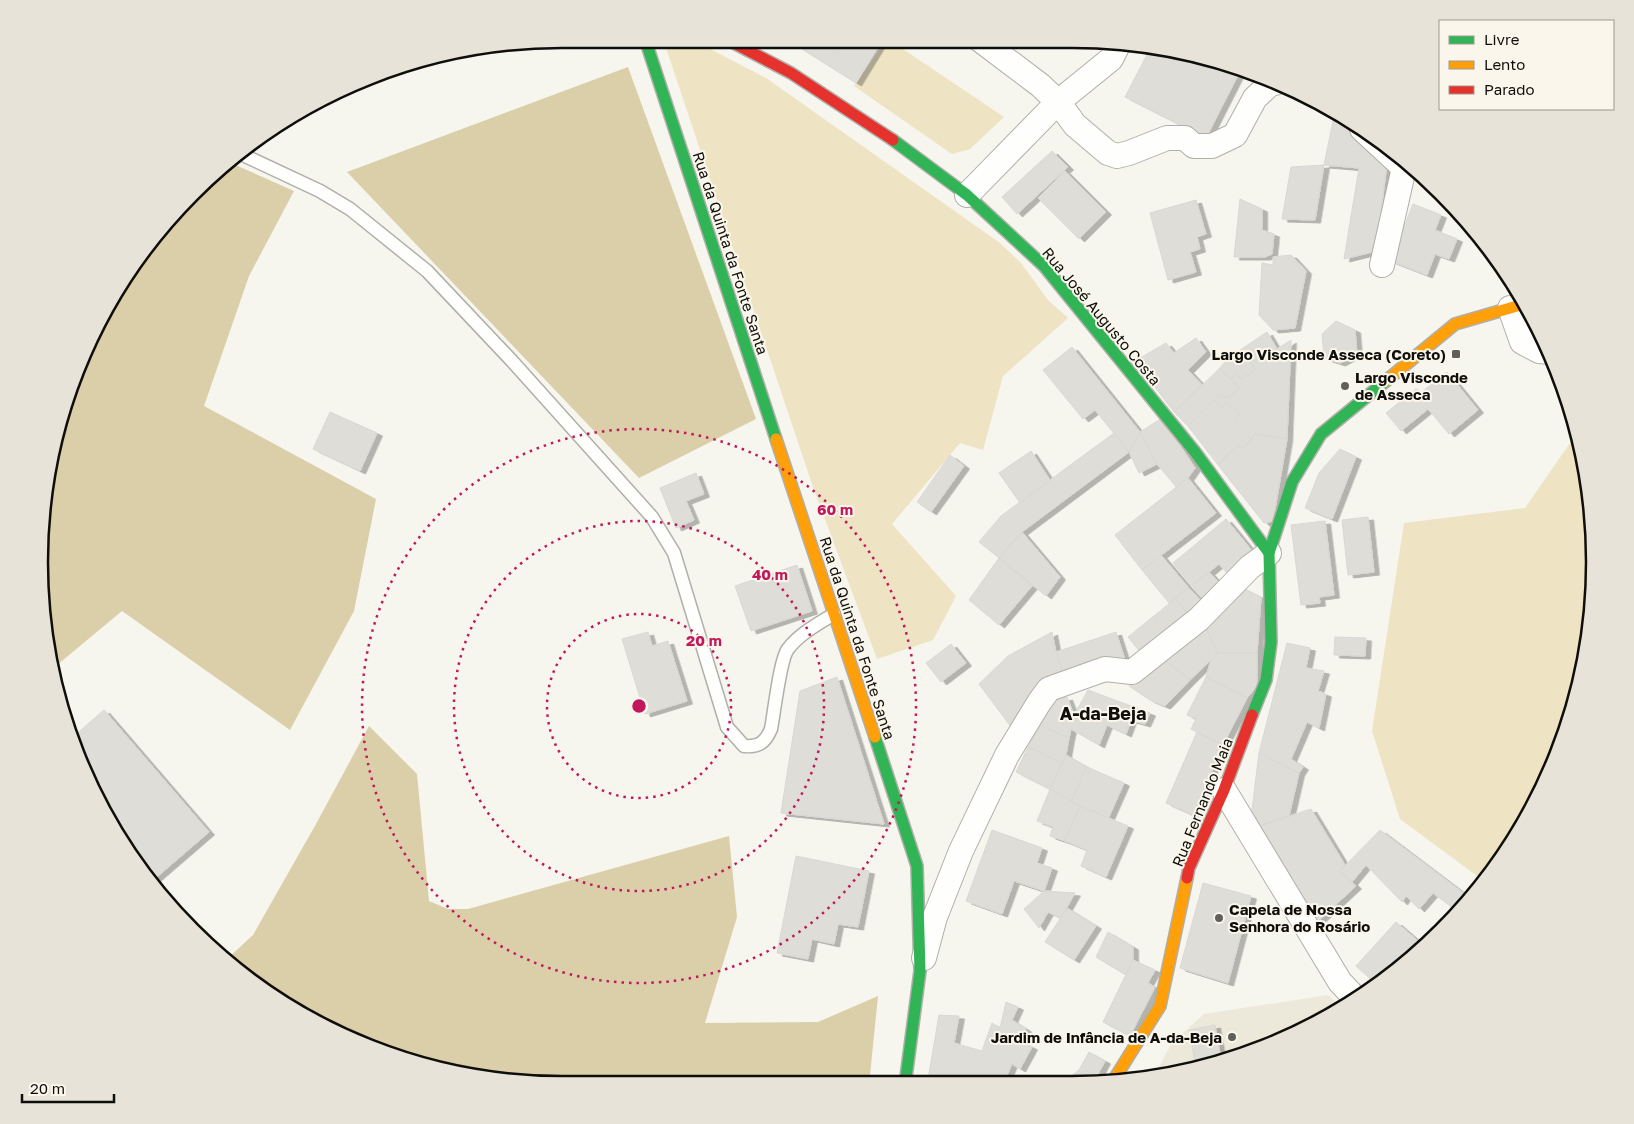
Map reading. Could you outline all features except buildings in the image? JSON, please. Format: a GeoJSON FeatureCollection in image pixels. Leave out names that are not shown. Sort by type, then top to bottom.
{"type":"FeatureCollection","features":[{"type":"Feature","properties":{"kind":"street","name":"Rua da Quinta da Fonte Santa"},"geometry":{"type":"LineString","coordinates":[[648,48],[917,866],[920,971],[906,1076]]}},
{"type":"Feature","properties":{"kind":"street","name":"Rua José Augusto Costa"},"geometry":{"type":"LineString","coordinates":[[743,48],[792,73],[888,136],[967,195],[1044,266],[1195,452],[1269,553]]}},
{"type":"Feature","properties":{"kind":"street"},"geometry":{"type":"LineString","coordinates":[[991,48],[1040,85],[1058,102],[1075,126],[1108,153],[1117,156],[1130,153],[1167,138],[1185,138],[1194,146],[1212,146],[1235,135],[1254,98],[1267,86]]}},
{"type":"Feature","properties":{"kind":"street"},"geometry":{"type":"LineString","coordinates":[[967,195],[1058,102],[1111,59],[1115,50]]}},
{"type":"Feature","properties":{"kind":"street"},"geometry":{"type":"LineString","coordinates":[[1382,265],[1404,169]]}},
{"type":"Feature","properties":{"kind":"street"},"geometry":{"type":"LineString","coordinates":[[920,971],[935,917],[961,851],[1007,754],[1049,689],[1105,670],[1132,672],[1199,619],[1250,566],[1269,553],[1292,482],[1321,434],[1455,324],[1517,306],[1522,342],[1541,351]]}},
{"type":"Feature","properties":{"kind":"street","name":"Rua Fernando Maia"},"geometry":{"type":"LineString","coordinates":[[1117,1074],[1160,1006],[1189,868],[1224,790],[1266,680],[1271,642],[1269,553]]}},
{"type":"Feature","properties":{"kind":"street"},"geometry":{"type":"LineString","coordinates":[[1224,790],[1340,982],[1351,994]]}},
{"type":"Feature","properties":{"kind":"lane"},"geometry":{"type":"LineString","coordinates":[[246,156],[320,190],[350,210],[427,271],[512,361],[652,517],[674,553],[726,727],[744,746],[761,745],[769,734],[786,651],[798,638],[834,614]]}},
{"type":"Feature","properties":{"kind":"shaded area"},"geometry":{"type":"Polygon","coordinates":[[[666,48],[708,48],[766,78],[1000,243],[1021,263],[1048,300],[1068,318],[1003,376],[983,450],[960,443],[892,524],[956,596],[933,640],[877,659],[813,487],[666,48]]]}},
{"type":"Feature","properties":{"kind":"shaded area"},"geometry":{"type":"Polygon","coordinates":[[[881,48],[901,48],[1004,117],[970,149],[952,154],[854,86],[881,48]]]}},
{"type":"Feature","properties":{"kind":"shaded area"},"geometry":{"type":"Polygon","coordinates":[[[628,67],[756,419],[639,478],[347,172],[628,67]]]}},
{"type":"Feature","properties":{"kind":"shaded area"},"geometry":{"type":"Polygon","coordinates":[[[235,165],[294,191],[249,276],[204,406],[376,499],[354,611],[290,730],[122,611],[58,665],[49,596],[49,528],[57,462],[65,429],[87,365],[116,305],[134,276],[175,223],[198,198],[235,165]]]}},
{"type":"Feature","properties":{"kind":"shaded area"},"geometry":{"type":"Polygon","coordinates":[[[1572,441],[1582,495],[1586,562],[1585,596],[1577,662],[1559,727],[1533,790],[1500,848],[1478,877],[1400,819],[1372,731],[1404,523],[1525,508],[1572,441]]]}},
{"type":"Feature","properties":{"kind":"shaded area"},"geometry":{"type":"Polygon","coordinates":[[[369,726],[417,774],[429,901],[448,909],[468,909],[729,836],[737,917],[705,1023],[818,1022],[878,996],[870,1076],[562,1076],[495,1072],[429,1059],[365,1037],[334,1023],[276,990],[231,955],[253,935],[369,726]]]}},
{"type":"Feature","properties":{"kind":"shaded area","name":"Jardim de Infância de A-da-Beja"},"geometry":{"type":"Polygon","coordinates":[[[1328,995],[1337,1003],[1300,1023],[1237,1049],[1205,1059],[1157,1069],[1172,1043],[1204,1014],[1328,995]]]}},
{"type":"Feature","properties":{"kind":"traffic: fast"},"geometry":{"type":"LineString","coordinates":[[648,48],[776,439]]}},
{"type":"Feature","properties":{"kind":"traffic: fast"},"geometry":{"type":"LineString","coordinates":[[893,140],[967,195],[1044,266],[1195,452],[1269,553]]}},
{"type":"Feature","properties":{"kind":"traffic: fast"},"geometry":{"type":"LineString","coordinates":[[1252,715],[1266,680],[1271,642],[1269,553],[1292,482],[1321,434],[1387,380]]}},
{"type":"Feature","properties":{"kind":"traffic: fast"},"geometry":{"type":"LineString","coordinates":[[875,737],[917,866],[920,971],[906,1076]]}},
{"type":"Feature","properties":{"kind":"traffic: slow"},"geometry":{"type":"LineString","coordinates":[[1387,380],[1455,324],[1518,306]]}},
{"type":"Feature","properties":{"kind":"traffic: slow"},"geometry":{"type":"LineString","coordinates":[[776,439],[875,737]]}},
{"type":"Feature","properties":{"kind":"traffic: slow"},"geometry":{"type":"LineString","coordinates":[[1117,1074],[1160,1006],[1187,878]]}},
{"type":"Feature","properties":{"kind":"traffic: jam"},"geometry":{"type":"LineString","coordinates":[[743,48],[791,73],[893,140]]}},
{"type":"Feature","properties":{"kind":"traffic: jam"},"geometry":{"type":"LineString","coordinates":[[1187,878],[1189,868],[1224,790],[1252,715]]}},
{"type":"Feature","properties":{"kind":"place","name":"Largo Visconde Asseca (Coreto)"},"geometry":{"type":"Point","coordinates":[1456,354]}},
{"type":"Feature","properties":{"kind":"place","name":"Largo Visconde de Asseca"},"geometry":{"type":"Point","coordinates":[1345,386]}},
{"type":"Feature","properties":{"kind":"place","name":"Capela de Nossa Senhora do Rosário"},"geometry":{"type":"Point","coordinates":[1219,918]}},
{"type":"Feature","properties":{"kind":"place","name":"Jardim de Infância de A-da-Beja"},"geometry":{"type":"Point","coordinates":[1232,1037]}},
{"type":"Feature","properties":{"kind":"district","name":"A-da-Beja"},"geometry":{"type":"Point","coordinates":[1103,713]}}]}
